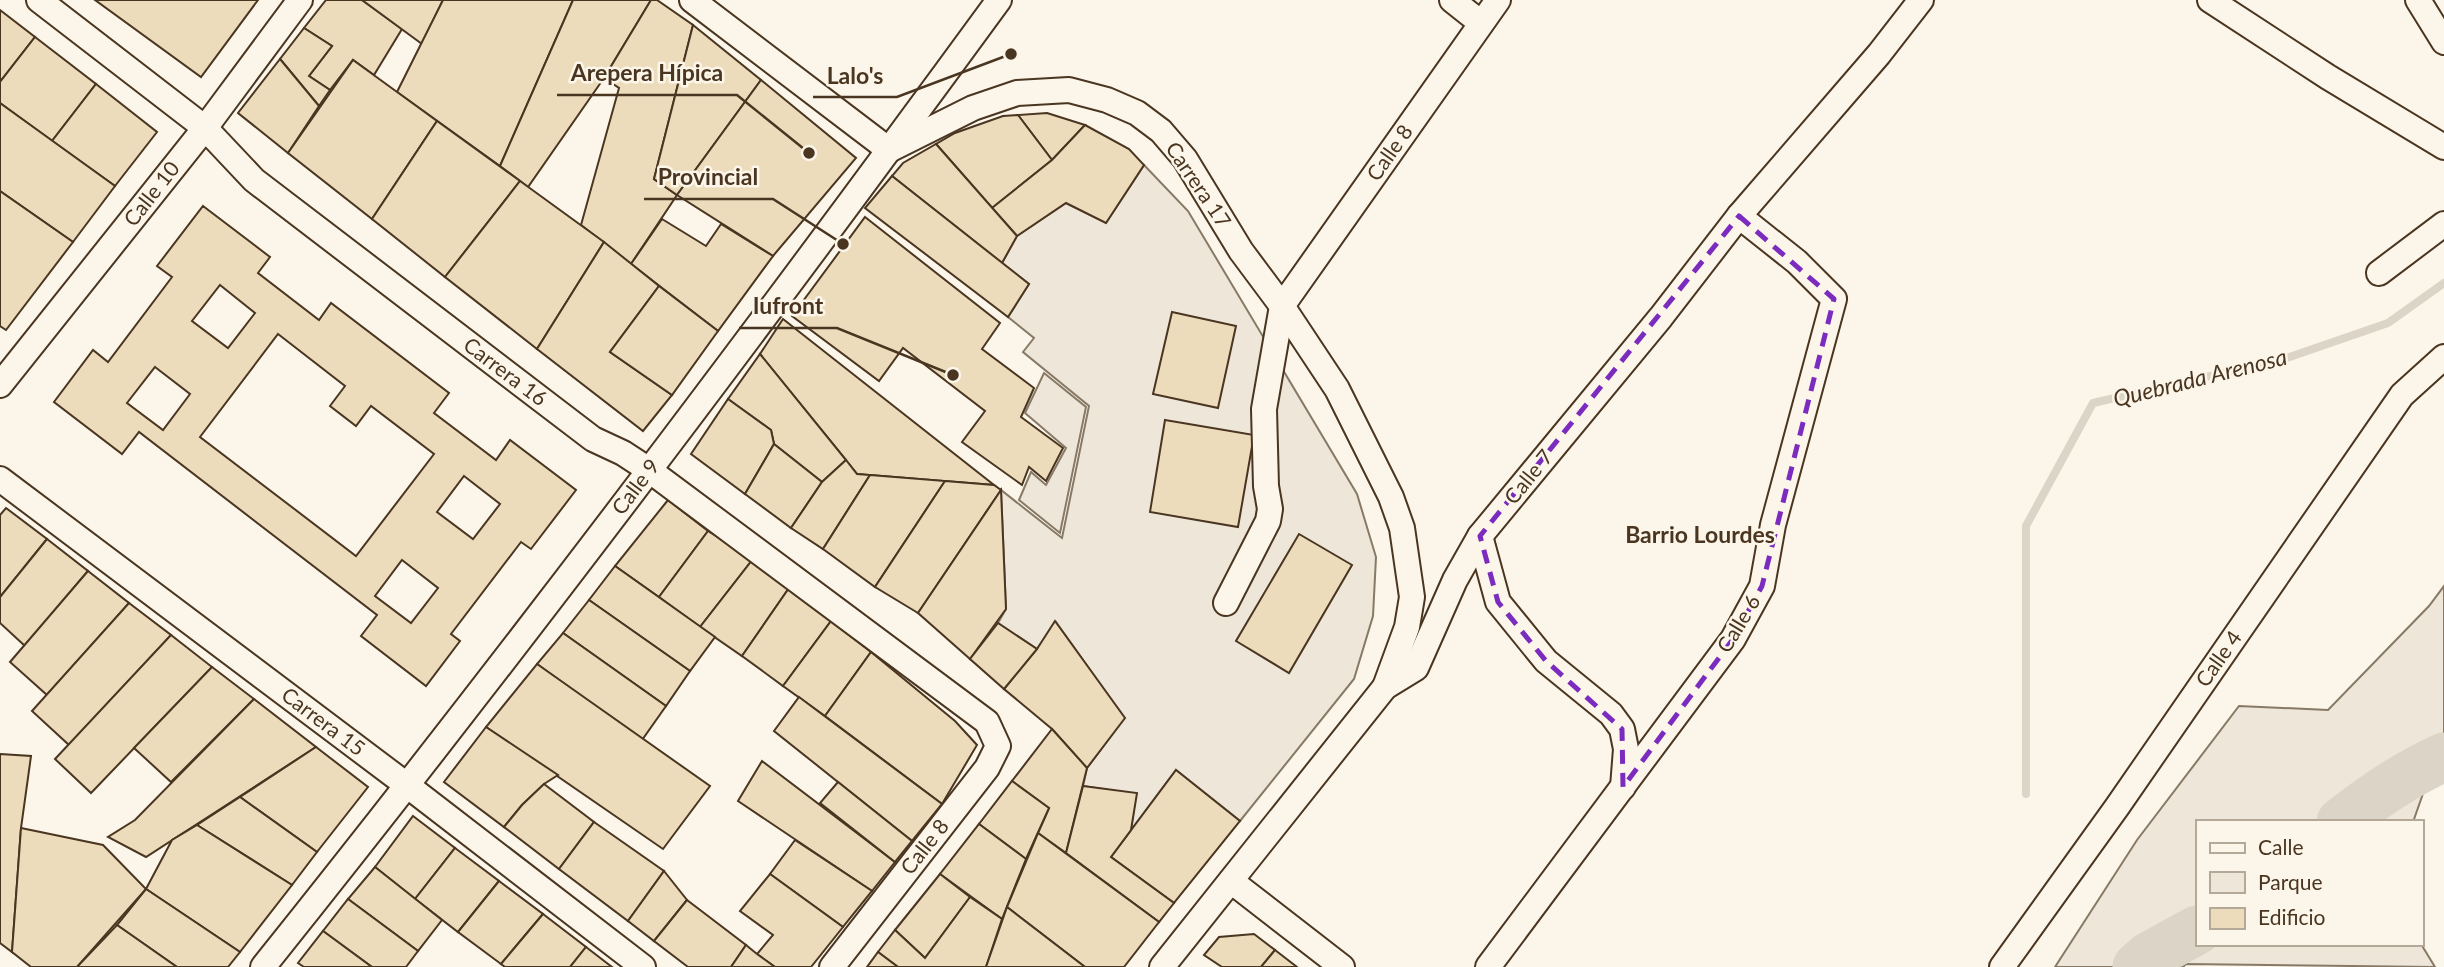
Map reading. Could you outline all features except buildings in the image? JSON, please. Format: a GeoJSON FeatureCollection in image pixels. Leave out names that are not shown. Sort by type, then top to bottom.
{"type":"FeatureCollection","features":[{"type":"Feature","properties":{"kind":"street","name":"Carrera 16"},"geometry":{"type":"LineString","coordinates":[[40,0],[205,128],[254,180],[593,439],[623,453],[649,470],[987,722]]}},
{"type":"Feature","properties":{"kind":"street","name":"Calle 10"},"geometry":{"type":"LineString","coordinates":[[0,386],[205,128],[300,0]]}},
{"type":"Feature","properties":{"kind":"street"},"geometry":{"type":"LineString","coordinates":[[692,0],[889,150]]}},
{"type":"Feature","properties":{"kind":"street","name":"Calle 9"},"geometry":{"type":"LineString","coordinates":[[263,967],[408,786],[649,470],[999,0]]}},
{"type":"Feature","properties":{"kind":"street"},"geometry":{"type":"LineString","coordinates":[[1452,0],[1482,23]]}},
{"type":"Feature","properties":{"kind":"street","name":"Calle 8"},"geometry":{"type":"LineString","coordinates":[[1282,306],[1498,0]]}},
{"type":"Feature","properties":{"kind":"street","name":"Calle 7"},"geometry":{"type":"LineString","coordinates":[[1162,967],[1385,687],[1416,668],[1455,580],[1480,536],[1661,317],[1739,216],[1879,54],[1921,0]]}},
{"type":"Feature","properties":{"kind":"street"},"geometry":{"type":"LineString","coordinates":[[2210,0],[2328,77],[2444,147]]}},
{"type":"Feature","properties":{"kind":"street"},"geometry":{"type":"LineString","coordinates":[[2418,0],[2444,42]]}},
{"type":"Feature","properties":{"kind":"street","name":"Carrera 17"},"geometry":{"type":"LineString","coordinates":[[889,150],[973,108],[1017,93],[1069,90],[1107,100],[1145,119],[1161,131],[1185,159],[1241,251],[1282,306],[1337,389],[1391,497],[1402,528],[1412,597],[1407,627],[1385,687]]}},
{"type":"Feature","properties":{"kind":"street","name":"Calle 6"},"geometry":{"type":"LineString","coordinates":[[1488,967],[1733,639],[1762,586],[1773,525],[1834,299],[1797,262],[1739,216]]}},
{"type":"Feature","properties":{"kind":"street"},"geometry":{"type":"LineString","coordinates":[[2379,273],[2444,224]]}},
{"type":"Feature","properties":{"kind":"street"},"geometry":{"type":"LineString","coordinates":[[1226,603],[1268,520],[1270,509],[1266,486],[1264,410],[1282,306]]}},
{"type":"Feature","properties":{"kind":"street","name":"Calle 4"},"geometry":{"type":"LineString","coordinates":[[2002,967],[2117,807],[2402,395],[2444,357]]}},
{"type":"Feature","properties":{"kind":"street","name":"Carrera 15"},"geometry":{"type":"LineString","coordinates":[[0,479],[408,786],[643,967]]}},
{"type":"Feature","properties":{"kind":"street"},"geometry":{"type":"LineString","coordinates":[[1480,536],[1498,602],[1546,661],[1611,714],[1622,729],[1626,749],[1623,787]]}},
{"type":"Feature","properties":{"kind":"street","name":"Calle 8"},"geometry":{"type":"LineString","coordinates":[[832,967],[987,768],[998,746],[987,722]]}},
{"type":"Feature","properties":{"kind":"street"},"geometry":{"type":"LineString","coordinates":[[1231,881],[1342,967]]}},
{"type":"Feature","properties":{"kind":"highlighted area"},"geometry":{"type":"Polygon","coordinates":[[[1739,216],[1834,299],[1762,586],[1733,639],[1623,787],[1622,729],[1546,661],[1498,602],[1480,536],[1739,216]]]}},
{"type":"Feature","properties":{"kind":"green space"},"geometry":{"type":"Polygon","coordinates":[[[1144,165],[1188,211],[1357,494],[1376,557],[1373,616],[1354,679],[1240,821],[1176,770],[1131,830],[1136,794],[1083,786],[1087,768],[1124,718],[1056,622],[1037,649],[998,623],[1006,609],[1001,490],[1062,538],[1089,406],[1023,352],[1034,338],[1008,317],[1029,284],[1002,263],[1017,236],[1066,203],[1106,223],[1144,165]]]}},
{"type":"Feature","properties":{"kind":"green space"},"geometry":{"type":"Polygon","coordinates":[[[1044,373],[1086,407],[1060,533],[1019,500],[1031,472],[1046,485],[1066,448],[1025,413],[1044,373]]]}},
{"type":"Feature","properties":{"kind":"green space"},"geometry":{"type":"Polygon","coordinates":[[[2444,586],[2444,779],[2425,788],[2414,820],[2196,820],[2196,946],[2422,946],[2435,967],[2186,964],[2183,967],[2055,967],[2137,840],[2239,706],[2328,710],[2429,606],[2444,586]]]}},
{"type":"Feature","properties":{"kind":"waterway","name":"Quebrada Arenosa"},"geometry":{"type":"LineString","coordinates":[[2026,794],[2026,526],[2093,403],[2284,359],[2388,323],[2444,283]]}},
{"type":"Feature","properties":{"kind":"waterway"},"geometry":{"type":"LineString","coordinates":[[2344,820],[2391,786],[2444,757]]}},
{"type":"Feature","properties":{"kind":"waterway"},"geometry":{"type":"LineString","coordinates":[[2137,967],[2148,957],[2196,931]]}},
{"type":"Feature","properties":{"kind":"place","name":"Lalo's"},"geometry":{"type":"Point","coordinates":[1011,54]}},
{"type":"Feature","properties":{"kind":"place","name":"Arepera Hípica"},"geometry":{"type":"Point","coordinates":[809,153]}},
{"type":"Feature","properties":{"kind":"place","name":"Provincial"},"geometry":{"type":"Point","coordinates":[843,244]}},
{"type":"Feature","properties":{"kind":"place","name":"Iufront"},"geometry":{"type":"Point","coordinates":[953,375]}},
{"type":"Feature","properties":{"kind":"district","name":"Barrio Lourdes"},"geometry":{"type":"Point","coordinates":[1700,535]}}]}
